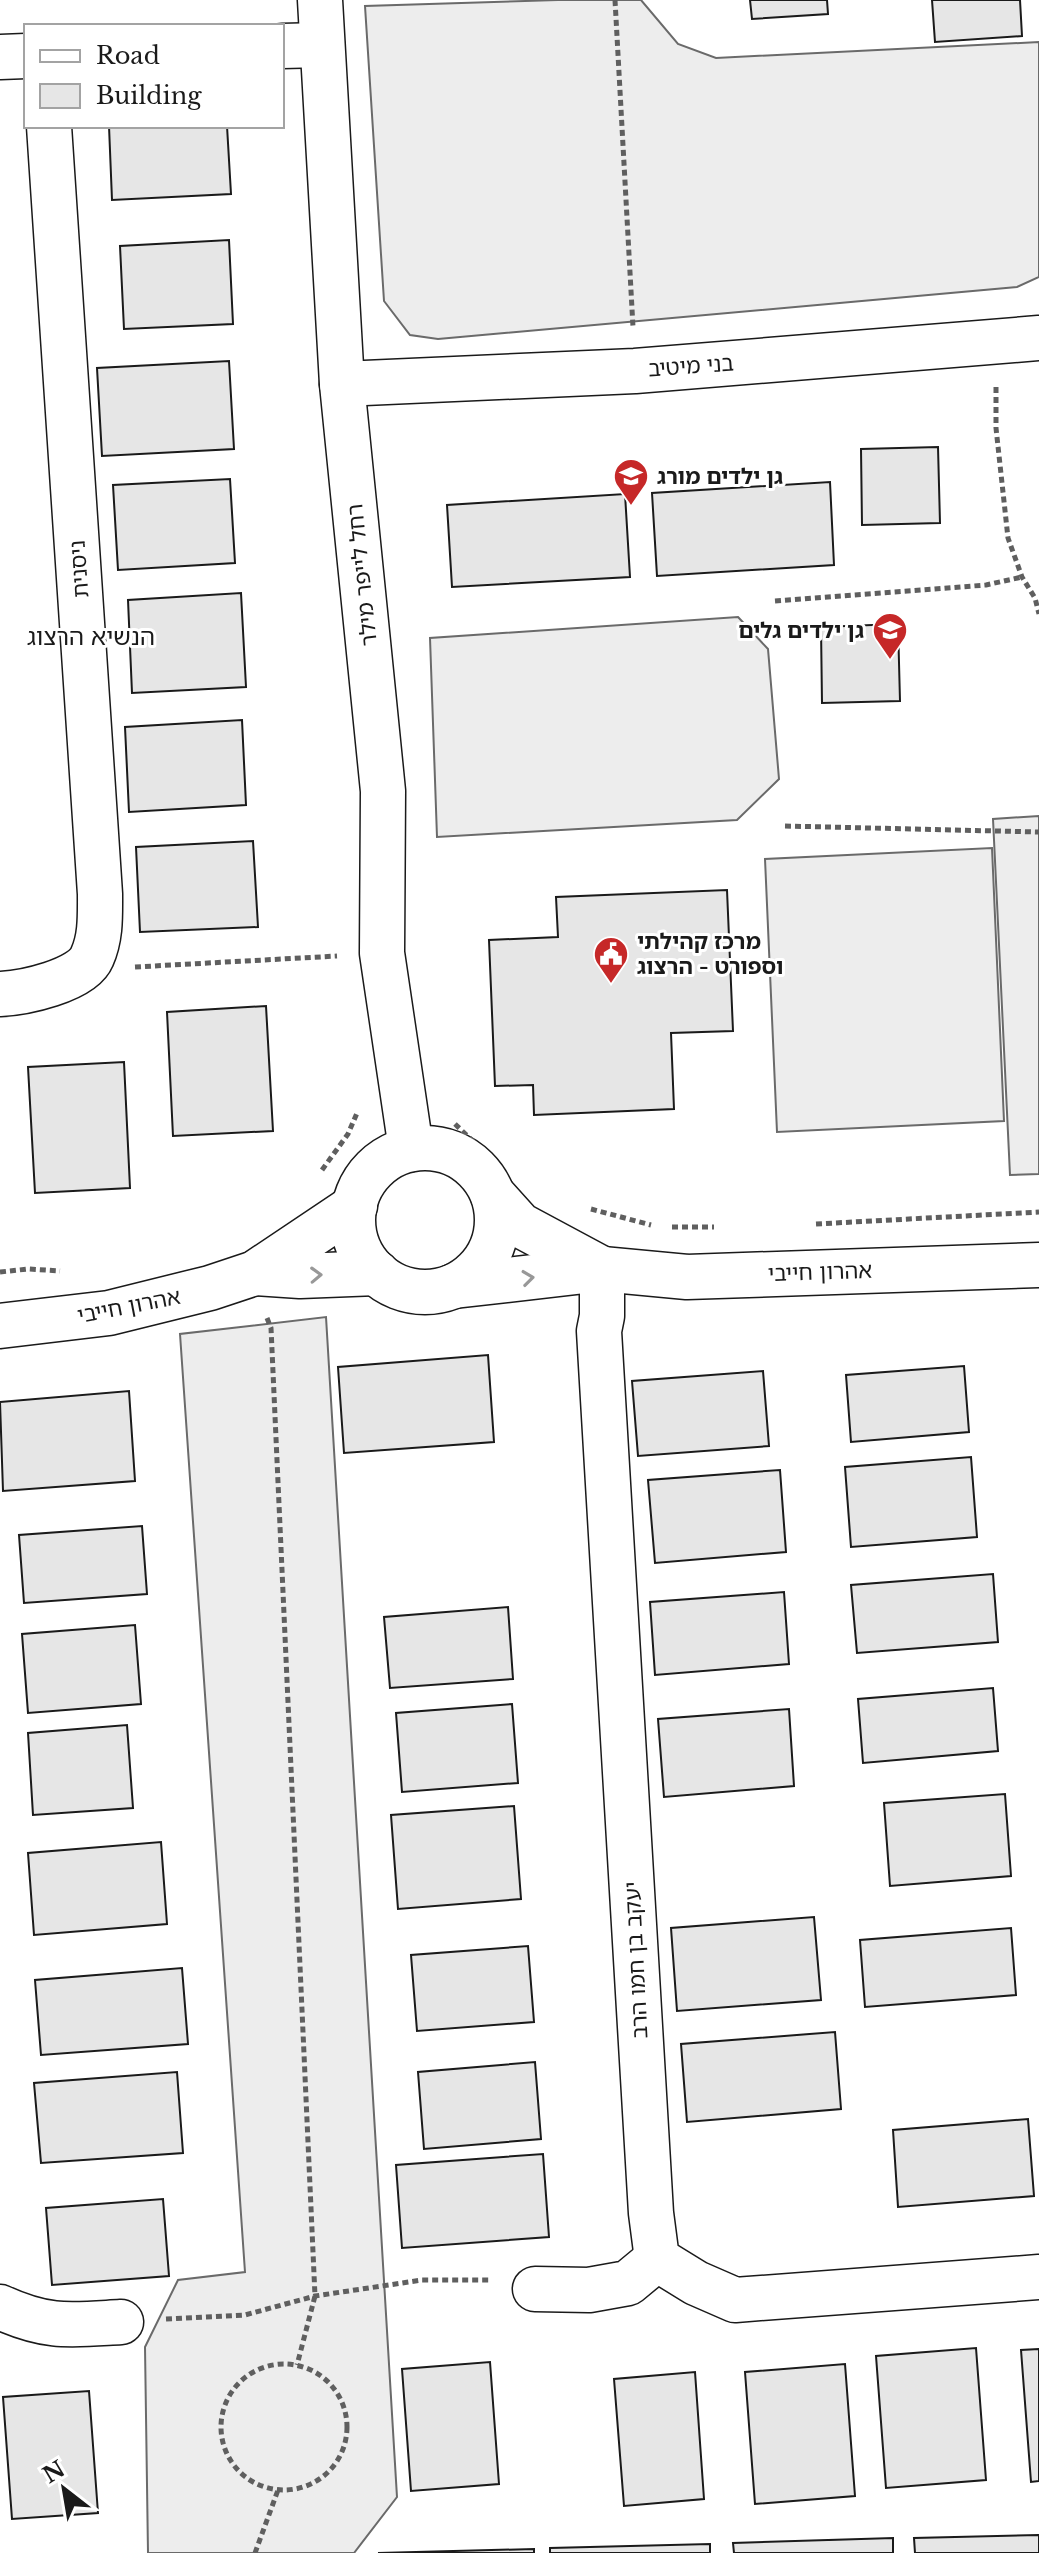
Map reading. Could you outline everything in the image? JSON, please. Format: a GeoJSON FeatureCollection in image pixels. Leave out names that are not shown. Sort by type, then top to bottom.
{"type":"FeatureCollection","features":[{"type":"Feature","properties":{"kind":"street","name":"רחל לייפר מילר"},"geometry":{"type":"LineString","coordinates":[[320,0],[302,46],[342,384],[383,791],[382,953],[411,1149]]}},
{"type":"Feature","properties":{"kind":"street"},"geometry":{"type":"LineString","coordinates":[[0,57],[24,56]]}},
{"type":"Feature","properties":{"kind":"street","name":"ניסנית"},"geometry":{"type":"LineString","coordinates":[[49,128],[100,894],[100,930],[91,961]]}},
{"type":"Feature","properties":{"kind":"street","name":"בני מיטיב"},"geometry":{"type":"LineString","coordinates":[[342,384],[635,371],[1024,340]]}},
{"type":"Feature","properties":{"kind":"street"},"geometry":{"type":"LineString","coordinates":[[0,994],[62,981],[91,961]]}},
{"type":"Feature","properties":{"kind":"street"},"geometry":{"type":"LineString","coordinates":[[431,1148],[451,1152],[469,1162],[484,1177],[493,1177],[497,1228],[493,1245],[484,1265],[454,1286],[434,1291],[414,1291],[394,1285],[377,1273],[365,1259],[353,1224],[355,1206],[361,1186],[374,1169],[391,1156],[411,1149],[431,1148]]}},
{"type":"Feature","properties":{"kind":"street","name":"אהרון חייבי"},"geometry":{"type":"LineString","coordinates":[[493,1177],[520,1225],[602,1269]]}},
{"type":"Feature","properties":{"kind":"street","name":"אהרון חייבי"},"geometry":{"type":"LineString","coordinates":[[0,1326],[109,1313],[210,1288],[255,1273],[355,1206]]}},
{"type":"Feature","properties":{"kind":"street","name":"אהרון חייבי"},"geometry":{"type":"LineString","coordinates":[[454,1286],[602,1269],[687,1277],[1039,1265]]}},
{"type":"Feature","properties":{"kind":"street","name":"יעקב בן חמו הרב"},"geometry":{"type":"LineString","coordinates":[[602,1269],[599,1331],[651,2213],[657,2259]]}},
{"type":"Feature","properties":{"kind":"street","name":"אהרון חייבי"},"geometry":{"type":"LineString","coordinates":[[255,1273],[300,1276],[377,1273]]}},
{"type":"Feature","properties":{"kind":"street"},"geometry":{"type":"LineString","coordinates":[[535,2289],[589,2290],[628,2283],[657,2259],[696,2283],[735,2300],[1039,2277]]}},
{"type":"Feature","properties":{"kind":"street"},"geometry":{"type":"LineString","coordinates":[[0,2307],[26,2319],[62,2326],[121,2322]]}},
{"type":"Feature","properties":{"kind":"path"},"geometry":{"type":"LineString","coordinates":[[615,0],[635,371]]}},
{"type":"Feature","properties":{"kind":"path"},"geometry":{"type":"LineString","coordinates":[[1024,340],[995,390],[996,428],[1008,538],[1022,577],[1037,598],[1039,614]]}},
{"type":"Feature","properties":{"kind":"path"},"geometry":{"type":"LineString","coordinates":[[775,601],[986,585],[1022,577]]}},
{"type":"Feature","properties":{"kind":"path"},"geometry":{"type":"LineString","coordinates":[[785,826],[1039,832]]}},
{"type":"Feature","properties":{"kind":"path"},"geometry":{"type":"LineString","coordinates":[[91,961],[123,968],[382,953]]}},
{"type":"Feature","properties":{"kind":"path"},"geometry":{"type":"LineString","coordinates":[[315,1177],[348,1134],[357,1113]]}},
{"type":"Feature","properties":{"kind":"path"},"geometry":{"type":"LineString","coordinates":[[447,1115],[493,1177]]}},
{"type":"Feature","properties":{"kind":"path"},"geometry":{"type":"LineString","coordinates":[[585,1208],[656,1227]]}},
{"type":"Feature","properties":{"kind":"path"},"geometry":{"type":"LineString","coordinates":[[801,1225],[1039,1212]]}},
{"type":"Feature","properties":{"kind":"path"},"geometry":{"type":"LineString","coordinates":[[670,1227],[726,1227]]}},
{"type":"Feature","properties":{"kind":"path"},"geometry":{"type":"LineString","coordinates":[[0,1272],[28,1269],[70,1271]]}},
{"type":"Feature","properties":{"kind":"path"},"geometry":{"type":"LineString","coordinates":[[268,1318],[315,2296],[297,2365]]}},
{"type":"Feature","properties":{"kind":"path"},"geometry":{"type":"LineString","coordinates":[[121,2322],[245,2315],[315,2296],[422,2280],[500,2280],[535,2289]]}},
{"type":"Feature","properties":{"kind":"path"},"geometry":{"type":"LineString","coordinates":[[275,2364],[297,2365],[316,2372],[337,2393],[348,2421],[346,2441],[339,2460],[326,2476],[308,2486],[278,2490],[248,2480],[232,2465],[223,2446],[221,2424],[225,2403],[237,2385],[254,2371],[275,2364]]}},
{"type":"Feature","properties":{"kind":"path"},"geometry":{"type":"LineString","coordinates":[[255,2553],[278,2490]]}},
{"type":"Feature","properties":{"kind":"shaded area"},"geometry":{"type":"Polygon","coordinates":[[[641,0],[678,44],[716,58],[1039,42],[1039,277],[1017,287],[438,339],[410,335],[384,301],[365,6],[641,0]]]}},
{"type":"Feature","properties":{"kind":"shaded area"},"geometry":{"type":"Polygon","coordinates":[[[738,617],[768,649],[779,779],[737,820],[437,837],[430,638],[738,617]]]}},
{"type":"Feature","properties":{"kind":"shaded area"},"geometry":{"type":"Polygon","coordinates":[[[1039,816],[1039,1174],[1010,1175],[993,819],[1039,816]]]}},
{"type":"Feature","properties":{"kind":"shaded area"},"geometry":{"type":"Polygon","coordinates":[[[992,848],[1004,1121],[777,1132],[765,859],[992,848]]]}},
{"type":"Feature","properties":{"kind":"shaded area"},"geometry":{"type":"Polygon","coordinates":[[[326,1317],[397,2497],[354,2553],[148,2553],[145,2347],[178,2280],[245,2272],[180,1334],[326,1317]]]}},
{"type":"Feature","properties":{"kind":"building"},"geometry":{"type":"Polygon","coordinates":[[[750,0],[827,0],[828,14],[752,19],[750,0]]]}},
{"type":"Feature","properties":{"kind":"building"},"geometry":{"type":"Polygon","coordinates":[[[932,0],[1020,0],[1022,36],[935,42],[932,0]]]}},
{"type":"Feature","properties":{"kind":"building"},"geometry":{"type":"Polygon","coordinates":[[[109,128],[227,128],[231,194],[112,200],[109,128]]]}},
{"type":"Feature","properties":{"kind":"building"},"geometry":{"type":"Polygon","coordinates":[[[229,240],[233,324],[124,329],[120,246],[229,240]]]}},
{"type":"Feature","properties":{"kind":"building"},"geometry":{"type":"Polygon","coordinates":[[[229,361],[234,449],[102,456],[97,368],[229,361]]]}},
{"type":"Feature","properties":{"kind":"building"},"geometry":{"type":"Polygon","coordinates":[[[938,447],[940,523],[862,525],[861,449],[938,447]]]}},
{"type":"Feature","properties":{"kind":"building"},"geometry":{"type":"Polygon","coordinates":[[[230,479],[235,563],[118,570],[113,485],[230,479]]]}},
{"type":"Feature","properties":{"kind":"building"},"geometry":{"type":"Polygon","coordinates":[[[830,482],[834,565],[657,576],[652,493],[830,482]]]}},
{"type":"Feature","properties":{"kind":"building"},"geometry":{"type":"Polygon","coordinates":[[[625,494],[630,577],[452,587],[447,505],[625,494]]]}},
{"type":"Feature","properties":{"kind":"building"},"geometry":{"type":"Polygon","coordinates":[[[241,593],[246,687],[132,693],[128,600],[241,593]]]}},
{"type":"Feature","properties":{"kind":"building"},"geometry":{"type":"Polygon","coordinates":[[[898,624],[900,701],[822,703],[821,627],[898,624]]]}},
{"type":"Feature","properties":{"kind":"building"},"geometry":{"type":"Polygon","coordinates":[[[242,720],[246,805],[129,812],[125,727],[242,720]]]}},
{"type":"Feature","properties":{"kind":"building"},"geometry":{"type":"Polygon","coordinates":[[[253,841],[258,927],[140,932],[136,847],[253,841]]]}},
{"type":"Feature","properties":{"kind":"building","name":"מרכז קהילתי וספורט - הרצוג"},"geometry":{"type":"Polygon","coordinates":[[[727,890],[733,1031],[671,1033],[674,1109],[534,1115],[533,1085],[495,1086],[489,940],[558,937],[556,897],[727,890]]]}},
{"type":"Feature","properties":{"kind":"building"},"geometry":{"type":"Polygon","coordinates":[[[266,1006],[273,1131],[173,1136],[167,1012],[266,1006]]]}},
{"type":"Feature","properties":{"kind":"building"},"geometry":{"type":"Polygon","coordinates":[[[124,1062],[130,1188],[35,1193],[28,1067],[124,1062]]]}},
{"type":"Feature","properties":{"kind":"building"},"geometry":{"type":"Polygon","coordinates":[[[488,1355],[494,1442],[344,1453],[338,1367],[488,1355]]]}},
{"type":"Feature","properties":{"kind":"building"},"geometry":{"type":"Polygon","coordinates":[[[964,1366],[969,1432],[851,1442],[846,1375],[964,1366]]]}},
{"type":"Feature","properties":{"kind":"building"},"geometry":{"type":"Polygon","coordinates":[[[763,1371],[769,1446],[638,1456],[632,1381],[763,1371]]]}},
{"type":"Feature","properties":{"kind":"building"},"geometry":{"type":"Polygon","coordinates":[[[129,1391],[135,1481],[3,1491],[0,1402],[129,1391]]]}},
{"type":"Feature","properties":{"kind":"building"},"geometry":{"type":"Polygon","coordinates":[[[971,1457],[977,1537],[851,1547],[845,1467],[971,1457]]]}},
{"type":"Feature","properties":{"kind":"building"},"geometry":{"type":"Polygon","coordinates":[[[780,1470],[786,1552],[655,1563],[648,1480],[780,1470]]]}},
{"type":"Feature","properties":{"kind":"building"},"geometry":{"type":"Polygon","coordinates":[[[142,1526],[147,1594],[24,1603],[19,1535],[142,1526]]]}},
{"type":"Feature","properties":{"kind":"building"},"geometry":{"type":"Polygon","coordinates":[[[993,1574],[998,1642],[857,1653],[851,1585],[993,1574]]]}},
{"type":"Feature","properties":{"kind":"building"},"geometry":{"type":"Polygon","coordinates":[[[784,1592],[789,1664],[655,1675],[650,1602],[784,1592]]]}},
{"type":"Feature","properties":{"kind":"building"},"geometry":{"type":"Polygon","coordinates":[[[508,1607],[513,1679],[390,1688],[384,1617],[508,1607]]]}},
{"type":"Feature","properties":{"kind":"building"},"geometry":{"type":"Polygon","coordinates":[[[135,1625],[141,1704],[28,1713],[22,1634],[135,1625]]]}},
{"type":"Feature","properties":{"kind":"building"},"geometry":{"type":"Polygon","coordinates":[[[993,1688],[998,1751],[863,1763],[858,1699],[993,1688]]]}},
{"type":"Feature","properties":{"kind":"building"},"geometry":{"type":"Polygon","coordinates":[[[512,1704],[518,1783],[402,1792],[396,1713],[512,1704]]]}},
{"type":"Feature","properties":{"kind":"building"},"geometry":{"type":"Polygon","coordinates":[[[789,1709],[794,1786],[664,1797],[658,1719],[789,1709]]]}},
{"type":"Feature","properties":{"kind":"building"},"geometry":{"type":"Polygon","coordinates":[[[127,1725],[133,1808],[33,1815],[28,1733],[127,1725]]]}},
{"type":"Feature","properties":{"kind":"building"},"geometry":{"type":"Polygon","coordinates":[[[1005,1794],[1011,1876],[890,1886],[884,1803],[1005,1794]]]}},
{"type":"Feature","properties":{"kind":"building"},"geometry":{"type":"Polygon","coordinates":[[[514,1806],[521,1899],[398,1909],[391,1815],[514,1806]]]}},
{"type":"Feature","properties":{"kind":"building"},"geometry":{"type":"Polygon","coordinates":[[[161,1842],[167,1924],[34,1935],[28,1853],[161,1842]]]}},
{"type":"Feature","properties":{"kind":"building"},"geometry":{"type":"Polygon","coordinates":[[[814,1917],[821,2000],[677,2011],[671,1928],[814,1917]]]}},
{"type":"Feature","properties":{"kind":"building"},"geometry":{"type":"Polygon","coordinates":[[[1011,1928],[1016,1995],[865,2007],[860,1940],[1011,1928]]]}},
{"type":"Feature","properties":{"kind":"building"},"geometry":{"type":"Polygon","coordinates":[[[528,1946],[534,2022],[417,2031],[411,1955],[528,1946]]]}},
{"type":"Feature","properties":{"kind":"building"},"geometry":{"type":"Polygon","coordinates":[[[182,1968],[188,2044],[41,2055],[35,1980],[182,1968]]]}},
{"type":"Feature","properties":{"kind":"building"},"geometry":{"type":"Polygon","coordinates":[[[835,2032],[841,2109],[687,2122],[681,2044],[835,2032]]]}},
{"type":"Feature","properties":{"kind":"building"},"geometry":{"type":"Polygon","coordinates":[[[535,2062],[541,2139],[424,2149],[418,2072],[535,2062]]]}},
{"type":"Feature","properties":{"kind":"building"},"geometry":{"type":"Polygon","coordinates":[[[177,2072],[183,2153],[41,2163],[34,2083],[177,2072]]]}},
{"type":"Feature","properties":{"kind":"building"},"geometry":{"type":"Polygon","coordinates":[[[1028,2119],[1034,2196],[898,2207],[893,2130],[1028,2119]]]}},
{"type":"Feature","properties":{"kind":"building"},"geometry":{"type":"Polygon","coordinates":[[[543,2154],[549,2237],[402,2248],[396,2165],[543,2154]]]}},
{"type":"Feature","properties":{"kind":"building"},"geometry":{"type":"Polygon","coordinates":[[[163,2199],[169,2276],[52,2285],[46,2208],[163,2199]]]}},
{"type":"Feature","properties":{"kind":"building"},"geometry":{"type":"Polygon","coordinates":[[[976,2348],[986,2480],[886,2488],[876,2356],[976,2348]]]}},
{"type":"Feature","properties":{"kind":"building"},"geometry":{"type":"Polygon","coordinates":[[[1039,2349],[1039,2481],[1031,2482],[1021,2350],[1039,2349]]]}},
{"type":"Feature","properties":{"kind":"building"},"geometry":{"type":"Polygon","coordinates":[[[490,2362],[499,2484],[411,2491],[402,2369],[490,2362]]]}},
{"type":"Feature","properties":{"kind":"building"},"geometry":{"type":"Polygon","coordinates":[[[845,2364],[855,2496],[755,2504],[745,2372],[845,2364]]]}},
{"type":"Feature","properties":{"kind":"building"},"geometry":{"type":"Polygon","coordinates":[[[695,2372],[704,2499],[624,2506],[614,2379],[695,2372]]]}},
{"type":"Feature","properties":{"kind":"building"},"geometry":{"type":"Polygon","coordinates":[[[89,2391],[98,2513],[12,2519],[3,2397],[89,2391]]]}},
{"type":"Feature","properties":{"kind":"building"},"geometry":{"type":"Polygon","coordinates":[[[1039,2535],[1039,2553],[915,2553],[914,2538],[1039,2535]]]}},
{"type":"Feature","properties":{"kind":"building"},"geometry":{"type":"Polygon","coordinates":[[[893,2538],[893,2553],[734,2553],[733,2543],[893,2538]]]}},
{"type":"Feature","properties":{"kind":"building"},"geometry":{"type":"Polygon","coordinates":[[[710,2544],[710,2553],[550,2553],[550,2548],[710,2544]]]}},
{"type":"Feature","properties":{"kind":"building"},"geometry":{"type":"Polygon","coordinates":[[[534,2549],[534,2553],[378,2553],[534,2549]]]}},
{"type":"Feature","properties":{"kind":"place","name":"גן ילדים מורג"},"geometry":{"type":"Point","coordinates":[631,507]}},
{"type":"Feature","properties":{"kind":"place","name":"גן ילדים גלים"},"geometry":{"type":"Point","coordinates":[890,661]}},
{"type":"Feature","properties":{"kind":"place","name":"מרכז קהילתי וספורט - הרצוג"},"geometry":{"type":"Point","coordinates":[611,985]}},
{"type":"Feature","properties":{"kind":"district","name":"הנשיא הרצוג"},"geometry":{"type":"Point","coordinates":[91,636]}}]}
